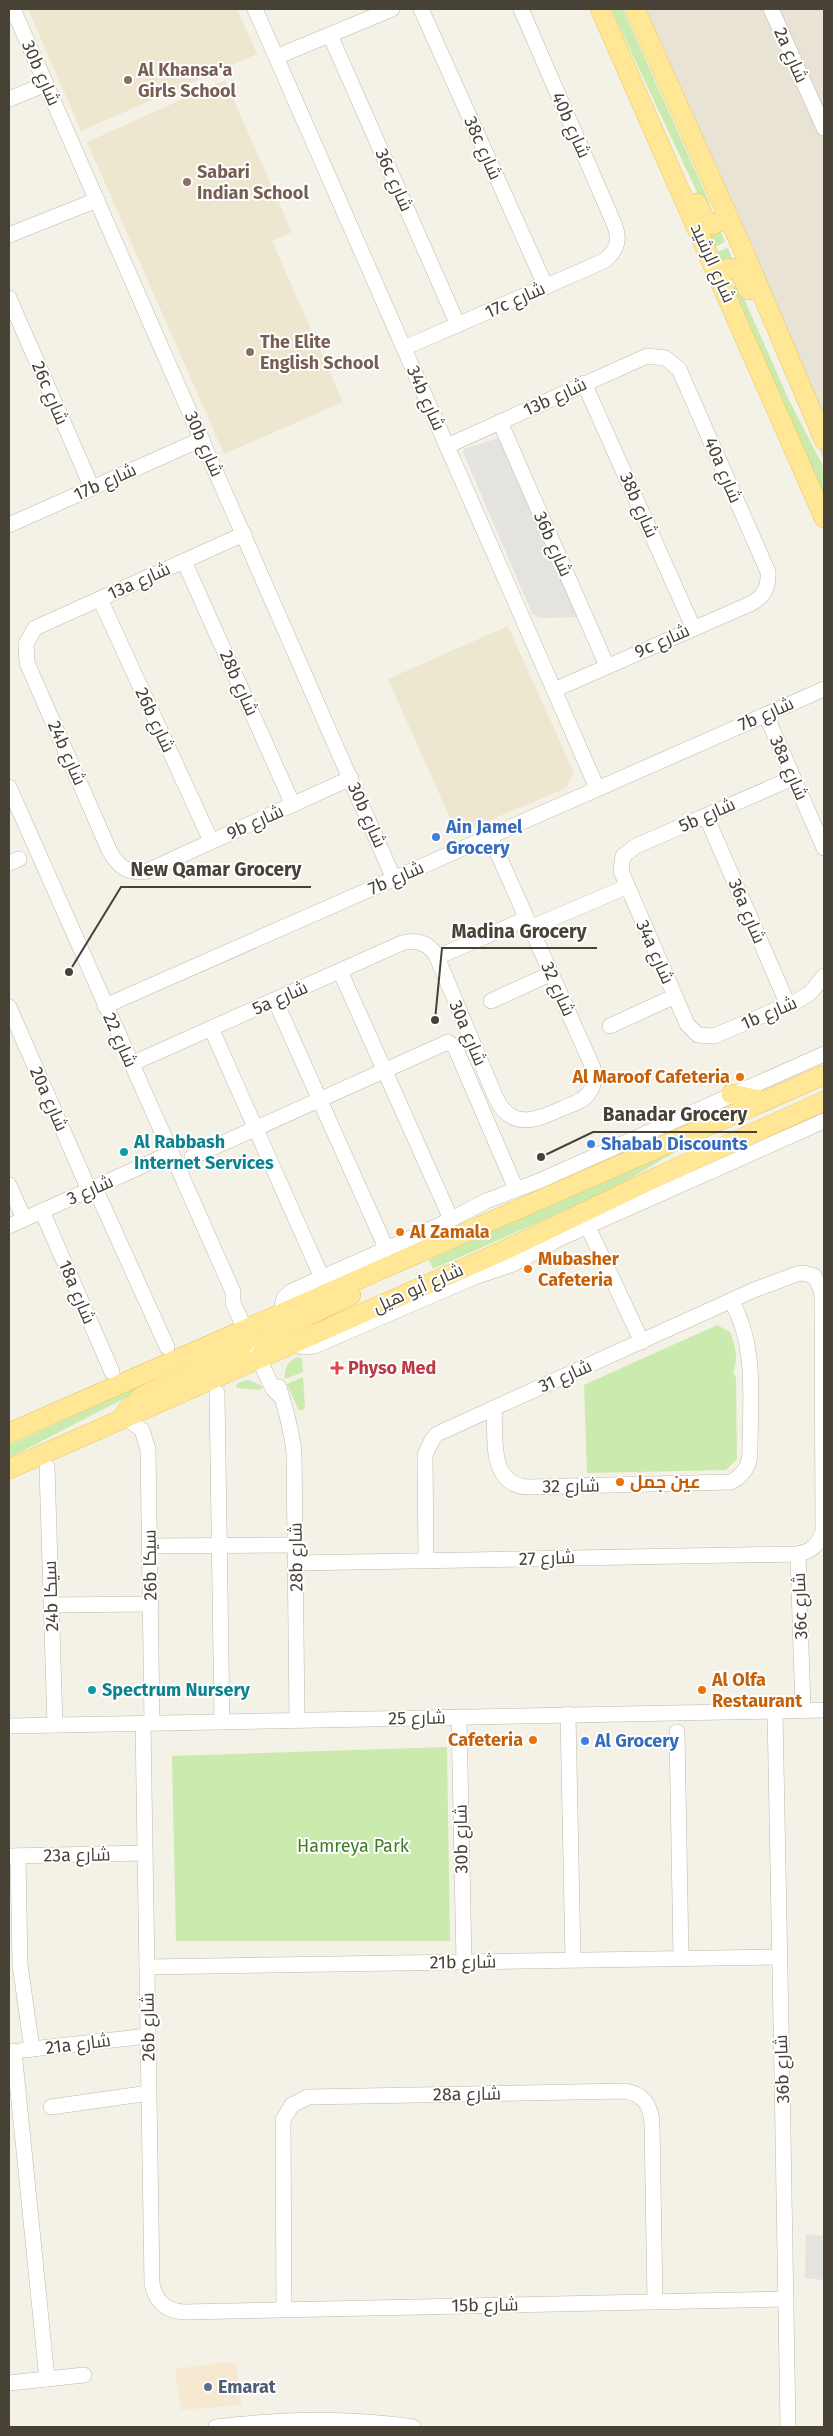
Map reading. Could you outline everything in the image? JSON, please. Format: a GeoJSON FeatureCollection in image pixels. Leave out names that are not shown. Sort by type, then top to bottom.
{"type":"FeatureCollection","features":[{"type":"Feature","properties":{"kind":"main road","name":"شارع الرشيد"},"geometry":{"type":"LineString","coordinates":[[600,9],[824,518]]}},
{"type":"Feature","properties":{"kind":"main road","name":"شارع الرشيد"},"geometry":{"type":"LineString","coordinates":[[635,9],[726,210],[824,440]]}},
{"type":"Feature","properties":{"kind":"main road"},"geometry":{"type":"LineString","coordinates":[[650,122],[662,129],[667,135],[707,222],[718,224],[726,210]]}},
{"type":"Feature","properties":{"kind":"main road"},"geometry":{"type":"LineString","coordinates":[[720,279],[726,269],[736,268],[740,272],[784,372],[789,380],[804,393]]}},
{"type":"Feature","properties":{"kind":"main road","name":"شارع أبو هيل"},"geometry":{"type":"LineString","coordinates":[[260,1343],[281,1312],[824,1075]]}},
{"type":"Feature","properties":{"kind":"main road"},"geometry":{"type":"LineString","coordinates":[[731,1094],[764,1101]]}},
{"type":"Feature","properties":{"kind":"main road","name":"شارع أبو هيل"},"geometry":{"type":"LineString","coordinates":[[9,1434],[260,1343],[294,1342],[665,1183],[824,1105]]}},
{"type":"Feature","properties":{"kind":"main road"},"geometry":{"type":"LineString","coordinates":[[9,1469],[122,1418],[134,1402],[142,1396],[260,1343],[282,1327],[355,1294],[362,1288],[370,1273]]}},
{"type":"Feature","properties":{"kind":"street","name":"30b شارع"},"geometry":{"type":"LineString","coordinates":[[14,9],[394,878]]}},
{"type":"Feature","properties":{"kind":"street","name":"34b شارع"},"geometry":{"type":"LineString","coordinates":[[255,9],[597,788]]}},
{"type":"Feature","properties":{"kind":"street"},"geometry":{"type":"LineString","coordinates":[[276,57],[392,9]]}},
{"type":"Feature","properties":{"kind":"street","name":"38c شارع"},"geometry":{"type":"LineString","coordinates":[[421,9],[546,286]]}},
{"type":"Feature","properties":{"kind":"street","name":"40b شارع"},"geometry":{"type":"LineString","coordinates":[[521,9],[615,226],[618,241]]}},
{"type":"Feature","properties":{"kind":"street","name":"2a شارع"},"geometry":{"type":"LineString","coordinates":[[771,9],[824,128]]}},
{"type":"Feature","properties":{"kind":"street","name":"36c شارع"},"geometry":{"type":"LineString","coordinates":[[330,35],[458,325]]}},
{"type":"Feature","properties":{"kind":"street"},"geometry":{"type":"LineString","coordinates":[[9,99],[46,84]]}},
{"type":"Feature","properties":{"kind":"street"},"geometry":{"type":"LineString","coordinates":[[9,235],[97,200]]}},
{"type":"Feature","properties":{"kind":"street","name":"17c شارع"},"geometry":{"type":"LineString","coordinates":[[404,348],[604,261],[611,256],[618,241]]}},
{"type":"Feature","properties":{"kind":"street","name":"26c شارع"},"geometry":{"type":"LineString","coordinates":[[9,298],[92,488]]}},
{"type":"Feature","properties":{"kind":"street","name":"13b شارع"},"geometry":{"type":"LineString","coordinates":[[447,446],[647,356],[665,358]]}},
{"type":"Feature","properties":{"kind":"street","name":"40a شارع"},"geometry":{"type":"LineString","coordinates":[[665,358],[679,369],[768,572],[767,588]]}},
{"type":"Feature","properties":{"kind":"street","name":"38b شارع"},"geometry":{"type":"LineString","coordinates":[[584,384],[693,627]]}},
{"type":"Feature","properties":{"kind":"street","name":"36b شارع"},"geometry":{"type":"LineString","coordinates":[[500,422],[607,666]]}},
{"type":"Feature","properties":{"kind":"street","name":"17b شارع"},"geometry":{"type":"LineString","coordinates":[[9,525],[202,439]]}},
{"type":"Feature","properties":{"kind":"street","name":"13a شارع"},"geometry":{"type":"LineString","coordinates":[[35,628],[244,534]]}},
{"type":"Feature","properties":{"kind":"street","name":"28b شارع"},"geometry":{"type":"LineString","coordinates":[[184,561],[293,805]]}},
{"type":"Feature","properties":{"kind":"street","name":"9c شارع"},"geometry":{"type":"LineString","coordinates":[[554,690],[757,600],[767,588]]}},
{"type":"Feature","properties":{"kind":"street","name":"26b شارع"},"geometry":{"type":"LineString","coordinates":[[100,599],[211,841]]}},
{"type":"Feature","properties":{"kind":"street","name":"24b شارع"},"geometry":{"type":"LineString","coordinates":[[35,628],[26,644],[27,663],[110,852],[122,868],[130,872]]}},
{"type":"Feature","properties":{"kind":"street","name":"7b شارع"},"geometry":{"type":"LineString","coordinates":[[105,1006],[824,689]]}},
{"type":"Feature","properties":{"kind":"street","name":"38a شارع"},"geometry":{"type":"LineString","coordinates":[[766,715],[824,848]]}},
{"type":"Feature","properties":{"kind":"street","name":"9b شارع"},"geometry":{"type":"LineString","coordinates":[[130,872],[147,871],[350,778]]}},
{"type":"Feature","properties":{"kind":"street","name":"5b شارع"},"geometry":{"type":"LineString","coordinates":[[623,856],[636,846],[793,778]]}},
{"type":"Feature","properties":{"kind":"street","name":"شارع 22"},"geometry":{"type":"LineString","coordinates":[[9,787],[233,1292],[242,1299],[260,1343]]}},
{"type":"Feature","properties":{"kind":"street","name":"36a شارع"},"geometry":{"type":"LineString","coordinates":[[706,816],[788,1005]]}},
{"type":"Feature","properties":{"kind":"street","name":"شارع 32"},"geometry":{"type":"LineString","coordinates":[[490,836],[593,1068],[594,1082],[592,1088]]}},
{"type":"Feature","properties":{"kind":"street","name":"34a شارع"},"geometry":{"type":"LineString","coordinates":[[623,856],[621,871],[626,887],[675,996],[692,1031],[706,1037]]}},
{"type":"Feature","properties":{"kind":"street"},"geometry":{"type":"LineString","coordinates":[[433,952],[528,924],[626,887]]}},
{"type":"Feature","properties":{"kind":"street","name":"5a شارع"},"geometry":{"type":"LineString","coordinates":[[131,1064],[409,941],[423,943],[433,952]]}},
{"type":"Feature","properties":{"kind":"street","name":"30a شارع"},"geometry":{"type":"LineString","coordinates":[[433,952],[498,1104],[512,1117],[529,1121],[538,1119],[584,1098],[592,1088]]}},
{"type":"Feature","properties":{"kind":"street"},"geometry":{"type":"LineString","coordinates":[[340,971],[451,1219]]}},
{"type":"Feature","properties":{"kind":"street"},"geometry":{"type":"LineString","coordinates":[[491,1001],[550,974]]}},
{"type":"Feature","properties":{"kind":"street","name":"1b شارع"},"geometry":{"type":"LineString","coordinates":[[706,1037],[714,1036],[788,1005],[810,993],[824,976]]}},
{"type":"Feature","properties":{"kind":"street"},"geometry":{"type":"LineString","coordinates":[[610,1026],[675,996]]}},
{"type":"Feature","properties":{"kind":"street"},"geometry":{"type":"LineString","coordinates":[[275,1000],[387,1250]]}},
{"type":"Feature","properties":{"kind":"street","name":"20a شارع"},"geometry":{"type":"LineString","coordinates":[[9,1007],[167,1347]]}},
{"type":"Feature","properties":{"kind":"street"},"geometry":{"type":"LineString","coordinates":[[211,1028],[322,1278]]}},
{"type":"Feature","properties":{"kind":"street"},"geometry":{"type":"LineString","coordinates":[[192,1157],[445,1042],[454,1044],[516,1189]]}},
{"type":"Feature","properties":{"kind":"street"},"geometry":{"type":"LineString","coordinates":[[281,1312],[284,1298],[288,1294],[387,1250],[486,1201],[824,1054]]}},
{"type":"Feature","properties":{"kind":"street","name":"شارع 3"},"geometry":{"type":"LineString","coordinates":[[9,1226],[171,1153]]}},
{"type":"Feature","properties":{"kind":"street"},"geometry":{"type":"LineString","coordinates":[[294,1342],[302,1347],[314,1346],[472,1278],[513,1264],[588,1226],[665,1183]]}},
{"type":"Feature","properties":{"kind":"street"},"geometry":{"type":"LineString","coordinates":[[9,1185],[24,1219]]}},
{"type":"Feature","properties":{"kind":"street","name":"18a شارع"},"geometry":{"type":"LineString","coordinates":[[42,1211],[112,1372]]}},
{"type":"Feature","properties":{"kind":"street"},"geometry":{"type":"LineString","coordinates":[[588,1226],[642,1342]]}},
{"type":"Feature","properties":{"kind":"street","name":"شارع 31"},"geometry":{"type":"LineString","coordinates":[[426,1561],[424,1463],[427,1447],[444,1430],[792,1275],[803,1272],[814,1276]]}},
{"type":"Feature","properties":{"kind":"street","name":"36c شارع"},"geometry":{"type":"LineString","coordinates":[[803,1710],[798,1554],[814,1547],[823,1532],[822,1296],[821,1289],[814,1276]]}},
{"type":"Feature","properties":{"kind":"street","name":"شارع 32"},"geometry":{"type":"LineString","coordinates":[[494,1408],[498,1466],[506,1480],[513,1484],[529,1487],[731,1482],[744,1473],[748,1466],[750,1450],[748,1344],[740,1317],[732,1302]]}},
{"type":"Feature","properties":{"kind":"street","name":"28b شارع"},"geometry":{"type":"LineString","coordinates":[[260,1343],[273,1388],[280,1396],[289,1419],[294,1447],[297,1720]]}},
{"type":"Feature","properties":{"kind":"street"},"geometry":{"type":"LineString","coordinates":[[217,1393],[222,1722]]}},
{"type":"Feature","properties":{"kind":"street","name":"26b سيكا"},"geometry":{"type":"LineString","coordinates":[[122,1418],[135,1423],[146,1439],[150,1546],[148,1723]]}},
{"type":"Feature","properties":{"kind":"street","name":"24b سيكا"},"geometry":{"type":"LineString","coordinates":[[47,1468],[54,1725]]}},
{"type":"Feature","properties":{"kind":"street"},"geometry":{"type":"LineString","coordinates":[[150,1546],[295,1545]]}},
{"type":"Feature","properties":{"kind":"street","name":"شارع 27"},"geometry":{"type":"LineString","coordinates":[[296,1563],[798,1554]]}},
{"type":"Feature","properties":{"kind":"street"},"geometry":{"type":"LineString","coordinates":[[51,1606],[150,1604]]}},
{"type":"Feature","properties":{"kind":"street","name":"شارع 25"},"geometry":{"type":"LineString","coordinates":[[9,1726],[824,1710]]}},
{"type":"Feature","properties":{"kind":"street","name":"36b شارع"},"geometry":{"type":"LineString","coordinates":[[775,1711],[788,2427]]}},
{"type":"Feature","properties":{"kind":"street"},"geometry":{"type":"LineString","coordinates":[[568,1714],[573,1959]]}},
{"type":"Feature","properties":{"kind":"street","name":"30b شارع"},"geometry":{"type":"LineString","coordinates":[[459,1717],[464,1962]]}},
{"type":"Feature","properties":{"kind":"street","name":"26b شارع"},"geometry":{"type":"LineString","coordinates":[[148,1723],[145,1853],[153,2291],[157,2298],[169,2309],[184,2312]]}},
{"type":"Feature","properties":{"kind":"street"},"geometry":{"type":"LineString","coordinates":[[677,1732],[681,1958]]}},
{"type":"Feature","properties":{"kind":"street","name":"23a شارع"},"geometry":{"type":"LineString","coordinates":[[13,1856],[145,1853]]}},
{"type":"Feature","properties":{"kind":"street"},"geometry":{"type":"LineString","coordinates":[[13,1856],[14,1966],[32,2049]]}},
{"type":"Feature","properties":{"kind":"street","name":"21b شارع"},"geometry":{"type":"LineString","coordinates":[[147,1967],[778,1957]]}},
{"type":"Feature","properties":{"kind":"street","name":"21a شارع"},"geometry":{"type":"LineString","coordinates":[[11,2051],[148,2036]]}},
{"type":"Feature","properties":{"kind":"street"},"geometry":{"type":"LineString","coordinates":[[11,2051],[47,2379]]}},
{"type":"Feature","properties":{"kind":"street","name":"28a شارع"},"geometry":{"type":"LineString","coordinates":[[284,2310],[283,2120],[292,2104],[308,2097],[625,2091],[640,2096],[650,2109],[652,2124],[655,2302]]}},
{"type":"Feature","properties":{"kind":"street"},"geometry":{"type":"LineString","coordinates":[[50,2107],[149,2093]]}},
{"type":"Feature","properties":{"kind":"street","name":"15b شارع"},"geometry":{"type":"LineString","coordinates":[[184,2312],[786,2299]]}},
{"type":"Feature","properties":{"kind":"street"},"geometry":{"type":"LineString","coordinates":[[9,2383],[84,2374]]}},
{"type":"Feature","properties":{"kind":"street"},"geometry":{"type":"LineString","coordinates":[[216,2427],[312,2419],[347,2420],[413,2427]]}},
{"type":"Feature","properties":{"kind":"shaded area","name":"Al Khansa'a Girls School"},"geometry":{"type":"Polygon","coordinates":[[[28,9],[237,9],[257,54],[81,131],[28,9]]]}},
{"type":"Feature","properties":{"kind":"shaded area"},"geometry":{"type":"Polygon","coordinates":[[[625,9],[824,9],[824,461],[742,272],[625,9]]]}},
{"type":"Feature","properties":{"kind":"shaded area"},"geometry":{"type":"Polygon","coordinates":[[[225,80],[292,232],[272,241],[343,402],[224,454],[87,142],[225,80]]]}},
{"type":"Feature","properties":{"kind":"shaded area"},"geometry":{"type":"Polygon","coordinates":[[[502,437],[578,617],[543,618],[537,617],[532,613],[463,452],[464,449],[502,437]]]}},
{"type":"Feature","properties":{"kind":"shaded area"},"geometry":{"type":"Polygon","coordinates":[[[508,626],[574,773],[566,788],[457,834],[388,679],[508,626]]]}},
{"type":"Feature","properties":{"kind":"shaded area"},"geometry":{"type":"Polygon","coordinates":[[[806,2234],[824,2236],[824,2280],[805,2278],[806,2234]]]}},
{"type":"Feature","properties":{"kind":"shaded area","name":"Emarat"},"geometry":{"type":"Polygon","coordinates":[[[219,2363],[236,2363],[242,2405],[181,2410],[175,2369],[219,2363]]]}},
{"type":"Feature","properties":{"kind":"green space"},"geometry":{"type":"Polygon","coordinates":[[[611,9],[623,9],[710,204],[704,207],[611,9]]]}},
{"type":"Feature","properties":{"kind":"green space"},"geometry":{"type":"Polygon","coordinates":[[[720,230],[725,242],[715,247],[709,233],[720,230]]]}},
{"type":"Feature","properties":{"kind":"green space"},"geometry":{"type":"Polygon","coordinates":[[[728,248],[733,261],[722,263],[717,252],[728,248]]]}},
{"type":"Feature","properties":{"kind":"green space"},"geometry":{"type":"Polygon","coordinates":[[[738,285],[789,400],[824,468],[824,498],[733,287],[738,285]]]}},
{"type":"Feature","properties":{"kind":"green space"},"geometry":{"type":"Polygon","coordinates":[[[688,1144],[609,1191],[433,1269],[429,1260],[577,1190],[688,1144]]]}},
{"type":"Feature","properties":{"kind":"green space"},"geometry":{"type":"Polygon","coordinates":[[[717,1325],[730,1332],[736,1352],[733,1372],[736,1378],[737,1459],[726,1470],[587,1473],[584,1385],[717,1325]]]}},
{"type":"Feature","properties":{"kind":"green space"},"geometry":{"type":"Polygon","coordinates":[[[214,1352],[215,1356],[125,1398],[9,1458],[9,1445],[214,1352]]]}},
{"type":"Feature","properties":{"kind":"green space"},"geometry":{"type":"Polygon","coordinates":[[[298,1357],[302,1359],[303,1372],[285,1379],[287,1366],[291,1360],[298,1357]]]}},
{"type":"Feature","properties":{"kind":"green space"},"geometry":{"type":"Polygon","coordinates":[[[303,1377],[305,1408],[301,1411],[298,1409],[287,1384],[303,1377]]]}},
{"type":"Feature","properties":{"kind":"green space"},"geometry":{"type":"Polygon","coordinates":[[[248,1380],[263,1386],[260,1390],[237,1388],[238,1383],[248,1380]]]}},
{"type":"Feature","properties":{"kind":"green space","name":"Hamreya Park"},"geometry":{"type":"Polygon","coordinates":[[[447,1747],[450,1941],[176,1941],[172,1756],[447,1747]]]}},
{"type":"Feature","properties":{"kind":"place","name":"Al Khansa'a Girls School"},"geometry":{"type":"Point","coordinates":[128,80]}},
{"type":"Feature","properties":{"kind":"place","name":"Sabari Indian School"},"geometry":{"type":"Point","coordinates":[187,182]}},
{"type":"Feature","properties":{"kind":"place","name":"The Elite English School"},"geometry":{"type":"Point","coordinates":[250,352]}},
{"type":"Feature","properties":{"kind":"place","name":"Ain Jamel Grocery"},"geometry":{"type":"Point","coordinates":[436,837]}},
{"type":"Feature","properties":{"kind":"place","name":"New Qamar Grocery"},"geometry":{"type":"Point","coordinates":[69,972]}},
{"type":"Feature","properties":{"kind":"place","name":"Madina Grocery"},"geometry":{"type":"Point","coordinates":[435,1020]}},
{"type":"Feature","properties":{"kind":"place","name":"Al Maroof Cafeteria"},"geometry":{"type":"Point","coordinates":[740,1077]}},
{"type":"Feature","properties":{"kind":"place","name":"Shabab Discounts"},"geometry":{"type":"Point","coordinates":[591,1144]}},
{"type":"Feature","properties":{"kind":"place","name":"Al Rabbash Internet Services"},"geometry":{"type":"Point","coordinates":[124,1152]}},
{"type":"Feature","properties":{"kind":"place","name":"Banadar Grocery"},"geometry":{"type":"Point","coordinates":[541,1157]}},
{"type":"Feature","properties":{"kind":"place","name":"Al Zamala"},"geometry":{"type":"Point","coordinates":[400,1232]}},
{"type":"Feature","properties":{"kind":"place","name":"Mubasher Cafeteria"},"geometry":{"type":"Point","coordinates":[528,1269]}},
{"type":"Feature","properties":{"kind":"place","name":"Physo Med"},"geometry":{"type":"Point","coordinates":[337,1368]}},
{"type":"Feature","properties":{"kind":"place","name":"عين جمل"},"geometry":{"type":"Point","coordinates":[620,1482]}},
{"type":"Feature","properties":{"kind":"place","name":"Spectrum Nursery"},"geometry":{"type":"Point","coordinates":[92,1690]}},
{"type":"Feature","properties":{"kind":"place","name":"Al Olfa Restaurant"},"geometry":{"type":"Point","coordinates":[702,1690]}},
{"type":"Feature","properties":{"kind":"place","name":"Cafeteria"},"geometry":{"type":"Point","coordinates":[533,1740]}},
{"type":"Feature","properties":{"kind":"place","name":"Al Grocery"},"geometry":{"type":"Point","coordinates":[585,1741]}},
{"type":"Feature","properties":{"kind":"place","name":"Emarat"},"geometry":{"type":"Point","coordinates":[208,2387]}}]}
